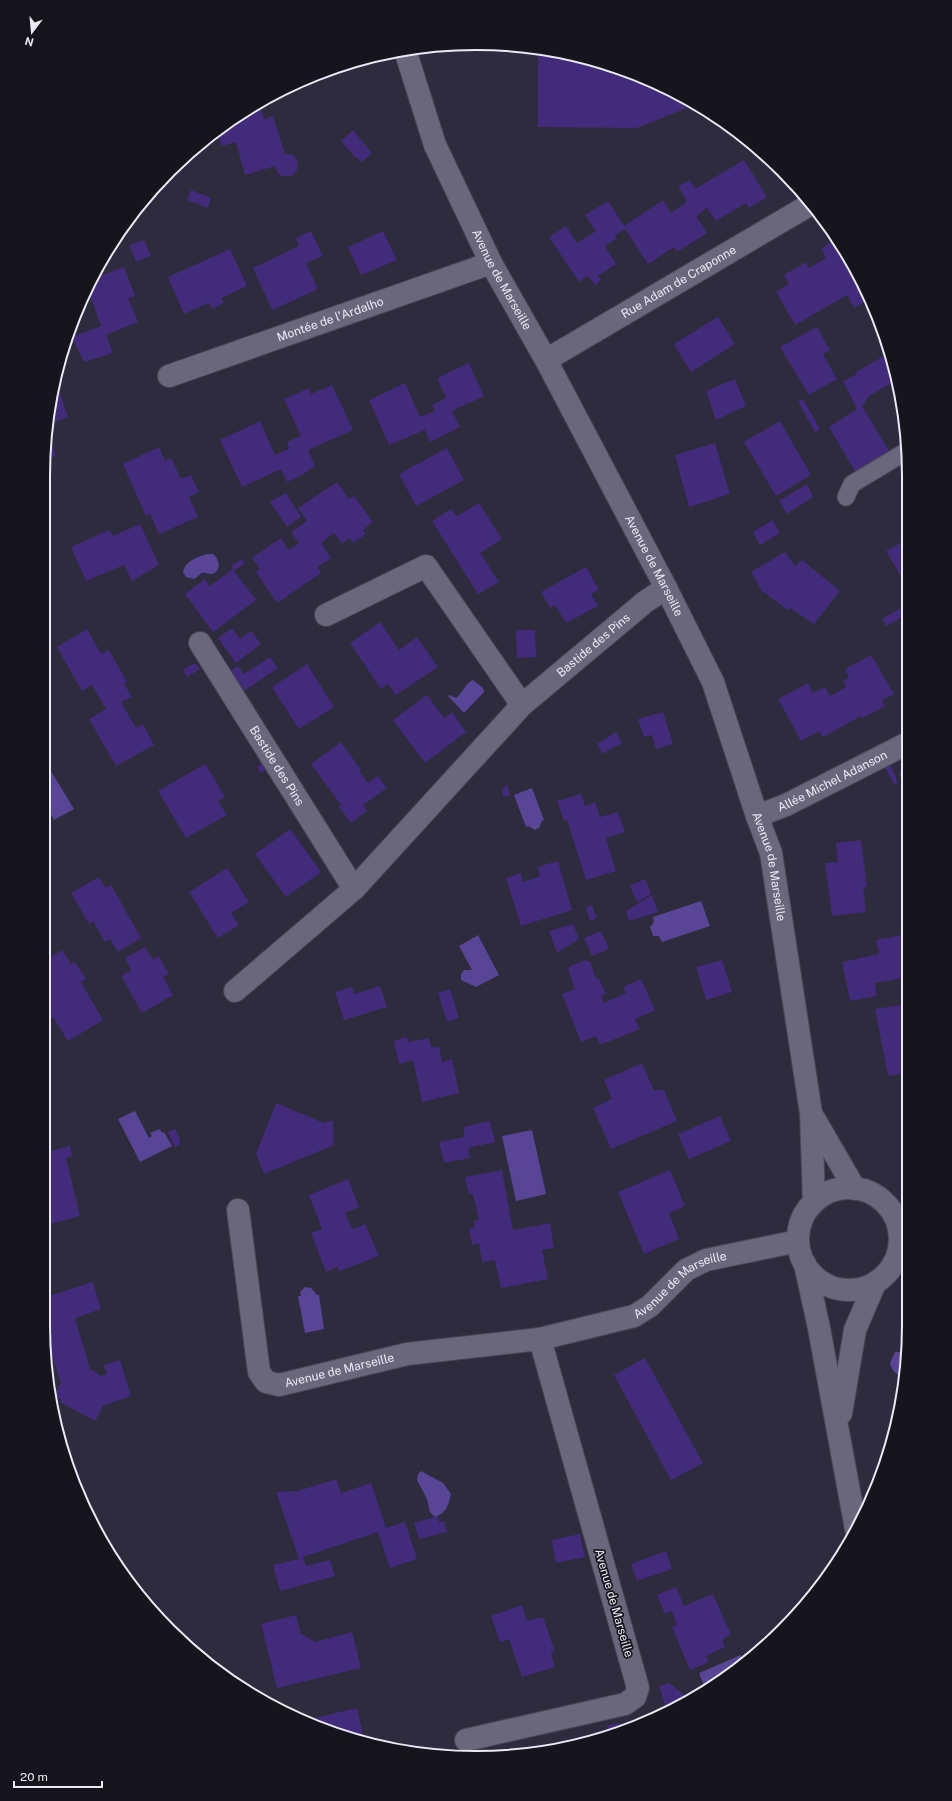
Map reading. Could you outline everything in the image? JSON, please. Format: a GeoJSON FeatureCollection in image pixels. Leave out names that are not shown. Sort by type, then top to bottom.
{"type":"FeatureCollection","features":[{"type":"Feature","properties":{"kind":"street","name":"Avenue de Marseille"},"geometry":{"type":"LineString","coordinates":[[407,56],[435,145],[491,263],[546,360],[666,588],[713,682],[757,816],[771,853],[811,1113],[814,1202]]}},
{"type":"Feature","properties":{"kind":"street","name":"Rue Adam de Craponne"},"geometry":{"type":"LineString","coordinates":[[546,360],[806,207]]}},
{"type":"Feature","properties":{"kind":"street","name":"Montée de l'Ardalho"},"geometry":{"type":"LineString","coordinates":[[169,376],[491,263]]}},
{"type":"Feature","properties":{"kind":"street"},"geometry":{"type":"LineString","coordinates":[[326,615],[426,566],[522,705]]}},
{"type":"Feature","properties":{"kind":"street","name":"Bastide des Pins"},"geometry":{"type":"LineString","coordinates":[[234,991],[354,889],[522,705],[645,602],[666,588]]}},
{"type":"Feature","properties":{"kind":"street","name":"Bastide des Pins"},"geometry":{"type":"LineString","coordinates":[[200,643],[354,889]]}},
{"type":"Feature","properties":{"kind":"street","name":"Allée Michel Adanson"},"geometry":{"type":"LineString","coordinates":[[757,816],[786,805],[902,746]]}},
{"type":"Feature","properties":{"kind":"street","name":"Avenue de Marseille"},"geometry":{"type":"LineString","coordinates":[[811,1113],[855,1189]]}},
{"type":"Feature","properties":{"kind":"street"},"geometry":{"type":"LineString","coordinates":[[838,1427],[855,1330],[890,1275],[897,1257],[900,1240],[897,1223],[898,1211],[874,1194],[855,1189],[840,1189],[826,1194],[814,1202],[802,1220],[798,1241],[800,1253],[805,1264],[819,1328],[854,1520]]}},
{"type":"Feature","properties":{"kind":"street","name":"Avenue de Marseille"},"geometry":{"type":"LineString","coordinates":[[238,1210],[259,1372],[266,1382],[279,1385],[407,1354],[540,1339],[634,1316],[650,1306],[686,1270],[706,1260],[798,1241]]}},
{"type":"Feature","properties":{"kind":"street"},"geometry":{"type":"LineString","coordinates":[[805,1264],[814,1276],[828,1286],[843,1290],[860,1289],[890,1275]]}},
{"type":"Feature","properties":{"kind":"street","name":"Avenue de Marseille"},"geometry":{"type":"LineString","coordinates":[[466,1740],[625,1704],[635,1697],[638,1688],[540,1339]]}},
{"type":"Feature","properties":{"kind":"lane"},"geometry":{"type":"LineString","coordinates":[[846,497],[852,484],[901,454]]}},
{"type":"Feature","properties":{"kind":"shaded area"},"geometry":{"type":"Polygon","coordinates":[[[207,554],[213,554],[217,559],[219,565],[217,571],[211,574],[202,573],[194,579],[186,577],[183,572],[186,565],[192,560],[207,554]]]}},
{"type":"Feature","properties":{"kind":"shaded area"},"geometry":{"type":"Polygon","coordinates":[[[473,680],[483,688],[484,692],[465,712],[463,712],[448,696],[450,695],[456,698],[468,683],[473,680]]]}},
{"type":"Feature","properties":{"kind":"shaded area"},"geometry":{"type":"Polygon","coordinates":[[[902,763],[902,778],[900,774],[902,763]]]}},
{"type":"Feature","properties":{"kind":"shaded area"},"geometry":{"type":"Polygon","coordinates":[[[50,772],[74,809],[54,820],[50,813],[50,772]]]}},
{"type":"Feature","properties":{"kind":"shaded area"},"geometry":{"type":"Polygon","coordinates":[[[532,788],[544,820],[539,828],[535,830],[528,826],[526,827],[514,795],[532,788]]]}},
{"type":"Feature","properties":{"kind":"shaded area"},"geometry":{"type":"Polygon","coordinates":[[[701,901],[710,926],[662,942],[659,936],[653,936],[650,927],[654,922],[653,917],[701,901]]]}},
{"type":"Feature","properties":{"kind":"shaded area"},"geometry":{"type":"Polygon","coordinates":[[[478,935],[499,975],[476,987],[461,980],[461,974],[464,970],[472,970],[459,946],[478,935]]]}},
{"type":"Feature","properties":{"kind":"shaded area"},"geometry":{"type":"Polygon","coordinates":[[[135,1111],[149,1138],[152,1136],[150,1133],[160,1129],[162,1133],[164,1132],[172,1146],[140,1162],[118,1119],[135,1111]]]}},
{"type":"Feature","properties":{"kind":"shaded area"},"geometry":{"type":"Polygon","coordinates":[[[532,1130],[546,1194],[516,1201],[502,1136],[532,1130]]]}},
{"type":"Feature","properties":{"kind":"shaded area"},"geometry":{"type":"Polygon","coordinates":[[[305,1287],[311,1288],[317,1295],[319,1295],[324,1329],[305,1333],[298,1296],[301,1296],[300,1292],[305,1287]]]}},
{"type":"Feature","properties":{"kind":"shaded area"},"geometry":{"type":"Polygon","coordinates":[[[895,1352],[901,1352],[899,1375],[893,1370],[890,1363],[895,1352]]]}},
{"type":"Feature","properties":{"kind":"shaded area"},"geometry":{"type":"Polygon","coordinates":[[[421,1471],[443,1483],[451,1494],[445,1511],[435,1517],[430,1512],[427,1499],[417,1480],[418,1474],[421,1471]]]}},
{"type":"Feature","properties":{"kind":"shaded area"},"geometry":{"type":"Polygon","coordinates":[[[741,1655],[742,1657],[704,1685],[699,1673],[741,1655]]]}},
{"type":"Feature","properties":{"kind":"building"},"geometry":{"type":"Polygon","coordinates":[[[538,55],[559,58],[613,73],[639,82],[689,107],[637,128],[538,127],[538,55]]]}},
{"type":"Feature","properties":{"kind":"building"},"geometry":{"type":"Polygon","coordinates":[[[261,108],[264,119],[273,116],[285,154],[293,155],[298,162],[297,170],[291,176],[282,176],[277,172],[275,166],[245,175],[236,142],[222,146],[219,137],[261,108]]]}},
{"type":"Feature","properties":{"kind":"building"},"geometry":{"type":"Polygon","coordinates":[[[353,130],[372,153],[362,162],[357,157],[356,158],[341,141],[353,130]]]}},
{"type":"Feature","properties":{"kind":"building"},"geometry":{"type":"Polygon","coordinates":[[[744,160],[767,197],[749,208],[746,203],[716,221],[707,208],[696,216],[707,233],[677,252],[674,247],[648,264],[625,229],[615,236],[617,238],[605,246],[616,264],[598,276],[601,280],[595,285],[588,276],[579,282],[549,237],[566,226],[577,243],[596,231],[585,215],[608,201],[624,226],[663,200],[671,213],[687,202],[678,186],[690,180],[695,189],[744,160]]]}},
{"type":"Feature","properties":{"kind":"building"},"geometry":{"type":"Polygon","coordinates":[[[191,190],[211,198],[208,208],[187,200],[191,190]]]}},
{"type":"Feature","properties":{"kind":"building"},"geometry":{"type":"Polygon","coordinates":[[[311,231],[323,256],[306,263],[318,289],[272,310],[253,268],[299,246],[296,238],[311,231]]]}},
{"type":"Feature","properties":{"kind":"building"},"geometry":{"type":"Polygon","coordinates":[[[383,231],[397,260],[361,275],[348,247],[383,231]]]}},
{"type":"Feature","properties":{"kind":"building"},"geometry":{"type":"Polygon","coordinates":[[[144,240],[151,256],[136,262],[129,245],[144,240]]]}},
{"type":"Feature","properties":{"kind":"building"},"geometry":{"type":"Polygon","coordinates":[[[831,242],[865,302],[854,308],[847,295],[795,325],[776,292],[789,284],[784,275],[806,262],[809,268],[826,258],[821,249],[831,242]]]}},
{"type":"Feature","properties":{"kind":"building"},"geometry":{"type":"Polygon","coordinates":[[[230,249],[247,286],[221,298],[224,303],[212,309],[209,303],[184,314],[168,277],[230,249]]]}},
{"type":"Feature","properties":{"kind":"building"},"geometry":{"type":"Polygon","coordinates":[[[124,267],[135,296],[128,298],[138,322],[106,335],[113,353],[84,362],[73,339],[74,336],[101,326],[90,296],[100,276],[124,267]]]}},
{"type":"Feature","properties":{"kind":"building"},"geometry":{"type":"Polygon","coordinates":[[[718,317],[735,344],[691,372],[674,344],[718,317]]]}},
{"type":"Feature","properties":{"kind":"building"},"geometry":{"type":"Polygon","coordinates":[[[817,327],[830,350],[823,354],[837,379],[809,395],[780,347],[817,327]]]}},
{"type":"Feature","properties":{"kind":"building"},"geometry":{"type":"Polygon","coordinates":[[[884,356],[891,383],[869,396],[862,406],[889,451],[856,473],[829,427],[857,409],[843,381],[857,374],[856,372],[884,356]]]}},
{"type":"Feature","properties":{"kind":"building"},"geometry":{"type":"Polygon","coordinates":[[[469,363],[484,396],[452,411],[460,427],[430,442],[425,430],[389,445],[369,400],[405,383],[420,417],[435,411],[432,405],[446,398],[437,378],[469,363]]]}},
{"type":"Feature","properties":{"kind":"building"},"geometry":{"type":"Polygon","coordinates":[[[735,379],[746,406],[716,420],[706,391],[735,379]]]}},
{"type":"Feature","properties":{"kind":"building"},"geometry":{"type":"Polygon","coordinates":[[[332,385],[353,430],[308,450],[315,466],[302,475],[287,482],[281,469],[242,487],[220,440],[260,421],[275,455],[289,449],[287,442],[301,436],[284,399],[309,388],[311,394],[332,385]]]}},
{"type":"Feature","properties":{"kind":"building"},"geometry":{"type":"Polygon","coordinates":[[[59,390],[68,417],[54,422],[58,393],[59,390]]]}},
{"type":"Feature","properties":{"kind":"building"},"geometry":{"type":"Polygon","coordinates":[[[803,399],[820,429],[815,432],[798,402],[803,399]]]}},
{"type":"Feature","properties":{"kind":"building"},"geometry":{"type":"Polygon","coordinates":[[[780,421],[811,475],[776,496],[744,442],[780,421]]]}},
{"type":"Feature","properties":{"kind":"building"},"geometry":{"type":"Polygon","coordinates":[[[52,442],[56,456],[51,458],[52,442]]]}},
{"type":"Feature","properties":{"kind":"building"},"geometry":{"type":"Polygon","coordinates":[[[715,443],[730,494],[689,507],[675,455],[715,443]]]}},
{"type":"Feature","properties":{"kind":"building"},"geometry":{"type":"Polygon","coordinates":[[[159,447],[165,461],[171,458],[181,479],[191,475],[199,492],[189,497],[198,517],[159,534],[150,514],[146,516],[123,464],[159,447]]]}},
{"type":"Feature","properties":{"kind":"building"},"geometry":{"type":"Polygon","coordinates":[[[447,448],[464,480],[416,506],[399,474],[447,448]]]}},
{"type":"Feature","properties":{"kind":"building"},"geometry":{"type":"Polygon","coordinates":[[[337,482],[349,499],[354,496],[373,522],[363,530],[366,534],[353,543],[350,538],[342,544],[334,533],[321,543],[331,558],[318,567],[321,573],[277,603],[256,572],[260,569],[252,558],[281,538],[288,550],[299,543],[291,532],[307,521],[298,508],[337,482]]]}},
{"type":"Feature","properties":{"kind":"building"},"geometry":{"type":"Polygon","coordinates":[[[807,484],[813,497],[787,514],[779,501],[807,484]]]}},
{"type":"Feature","properties":{"kind":"building"},"geometry":{"type":"Polygon","coordinates":[[[286,493],[301,517],[287,527],[270,502],[286,493]]]}},
{"type":"Feature","properties":{"kind":"building"},"geometry":{"type":"Polygon","coordinates":[[[479,503],[502,539],[480,553],[499,582],[478,594],[432,521],[451,509],[457,516],[479,503]]]}},
{"type":"Feature","properties":{"kind":"building"},"geometry":{"type":"Polygon","coordinates":[[[773,520],[780,533],[760,545],[753,532],[773,520]]]}},
{"type":"Feature","properties":{"kind":"building"},"geometry":{"type":"Polygon","coordinates":[[[140,524],[159,565],[132,581],[124,565],[86,581],[71,547],[109,530],[113,536],[140,524]]]}},
{"type":"Feature","properties":{"kind":"building"},"geometry":{"type":"Polygon","coordinates":[[[902,542],[902,578],[886,551],[902,542]]]}},
{"type":"Feature","properties":{"kind":"building"},"geometry":{"type":"Polygon","coordinates":[[[785,552],[795,566],[802,560],[840,591],[814,624],[790,608],[788,610],[762,591],[751,572],[785,552]]]}},
{"type":"Feature","properties":{"kind":"building"},"geometry":{"type":"Polygon","coordinates":[[[242,559],[245,563],[234,571],[256,600],[213,632],[185,594],[205,579],[210,586],[233,569],[231,566],[242,559]]]}},
{"type":"Feature","properties":{"kind":"building"},"geometry":{"type":"Polygon","coordinates":[[[586,567],[599,590],[591,594],[598,606],[566,623],[555,605],[550,608],[541,592],[586,567]]]}},
{"type":"Feature","properties":{"kind":"building"},"geometry":{"type":"Polygon","coordinates":[[[902,607],[902,617],[886,626],[882,619],[902,607]]]}},
{"type":"Feature","properties":{"kind":"building"},"geometry":{"type":"Polygon","coordinates":[[[380,622],[399,650],[417,637],[438,667],[396,695],[388,684],[381,689],[350,643],[380,622]]]}},
{"type":"Feature","properties":{"kind":"building"},"geometry":{"type":"Polygon","coordinates":[[[232,628],[240,639],[251,631],[261,644],[236,663],[218,638],[232,628]]]}},
{"type":"Feature","properties":{"kind":"building"},"geometry":{"type":"Polygon","coordinates":[[[87,629],[101,654],[109,650],[127,682],[124,684],[132,697],[121,702],[136,728],[143,724],[154,745],[116,766],[89,719],[106,709],[92,685],[82,691],[57,647],[87,629]]]}},
{"type":"Feature","properties":{"kind":"building"},"geometry":{"type":"Polygon","coordinates":[[[516,630],[535,630],[536,657],[517,658],[516,630]]]}},
{"type":"Feature","properties":{"kind":"building"},"geometry":{"type":"Polygon","coordinates":[[[871,655],[894,694],[882,700],[885,706],[863,718],[861,716],[823,737],[819,731],[801,741],[778,699],[808,683],[813,693],[825,687],[830,696],[846,687],[843,681],[849,678],[845,669],[871,655]]]}},
{"type":"Feature","properties":{"kind":"building"},"geometry":{"type":"Polygon","coordinates":[[[270,657],[278,668],[242,692],[228,672],[238,666],[244,674],[270,657]]]}},
{"type":"Feature","properties":{"kind":"building"},"geometry":{"type":"Polygon","coordinates":[[[195,663],[200,669],[187,677],[183,670],[195,663]]]}},
{"type":"Feature","properties":{"kind":"building"},"geometry":{"type":"Polygon","coordinates":[[[307,664],[334,707],[299,729],[272,687],[307,664]]]}},
{"type":"Feature","properties":{"kind":"building"},"geometry":{"type":"Polygon","coordinates":[[[427,695],[444,718],[452,712],[466,732],[425,763],[393,720],[427,695]]]}},
{"type":"Feature","properties":{"kind":"building"},"geometry":{"type":"Polygon","coordinates":[[[663,712],[673,744],[656,749],[652,735],[644,737],[638,719],[663,712]]]}},
{"type":"Feature","properties":{"kind":"building"},"geometry":{"type":"Polygon","coordinates":[[[616,732],[622,743],[602,754],[597,744],[616,732]]]}},
{"type":"Feature","properties":{"kind":"building"},"geometry":{"type":"Polygon","coordinates":[[[341,742],[361,770],[359,771],[368,783],[378,776],[387,788],[363,805],[367,811],[351,823],[339,807],[341,805],[311,764],[341,742]]]}},
{"type":"Feature","properties":{"kind":"building"},"geometry":{"type":"Polygon","coordinates":[[[265,762],[269,767],[261,773],[257,767],[265,762]]]}},
{"type":"Feature","properties":{"kind":"building"},"geometry":{"type":"Polygon","coordinates":[[[205,764],[225,797],[218,801],[227,815],[186,838],[158,791],[205,764]]]}},
{"type":"Feature","properties":{"kind":"building"},"geometry":{"type":"Polygon","coordinates":[[[890,764],[898,783],[894,784],[885,767],[890,764]]]}},
{"type":"Feature","properties":{"kind":"building"},"geometry":{"type":"Polygon","coordinates":[[[507,784],[510,795],[503,797],[502,790],[507,784]]]}},
{"type":"Feature","properties":{"kind":"building"},"geometry":{"type":"Polygon","coordinates":[[[581,794],[585,806],[595,802],[600,817],[618,812],[625,832],[606,838],[616,871],[586,880],[567,820],[564,821],[557,801],[581,794]]]}},
{"type":"Feature","properties":{"kind":"building"},"geometry":{"type":"Polygon","coordinates":[[[290,829],[321,872],[286,897],[255,854],[290,829]]]}},
{"type":"Feature","properties":{"kind":"building"},"geometry":{"type":"Polygon","coordinates":[[[861,840],[867,887],[863,887],[866,912],[832,916],[825,863],[838,862],[836,843],[861,840]]]}},
{"type":"Feature","properties":{"kind":"building"},"geometry":{"type":"Polygon","coordinates":[[[558,861],[572,910],[521,926],[506,878],[521,873],[523,882],[540,876],[537,867],[558,861]]]}},
{"type":"Feature","properties":{"kind":"building"},"geometry":{"type":"Polygon","coordinates":[[[227,868],[249,902],[231,913],[239,925],[218,938],[189,892],[227,868]]]}},
{"type":"Feature","properties":{"kind":"building"},"geometry":{"type":"Polygon","coordinates":[[[99,877],[106,888],[111,885],[141,938],[118,952],[110,939],[105,942],[93,921],[89,924],[71,893],[99,877]]]}},
{"type":"Feature","properties":{"kind":"building"},"geometry":{"type":"Polygon","coordinates":[[[645,879],[651,894],[637,902],[630,886],[645,879]]]}},
{"type":"Feature","properties":{"kind":"building"},"geometry":{"type":"Polygon","coordinates":[[[652,895],[658,912],[629,921],[626,911],[652,895]]]}},
{"type":"Feature","properties":{"kind":"building"},"geometry":{"type":"Polygon","coordinates":[[[592,905],[597,918],[590,921],[586,907],[592,905]]]}},
{"type":"Feature","properties":{"kind":"building"},"geometry":{"type":"Polygon","coordinates":[[[573,924],[579,939],[557,953],[549,931],[573,924]]]}},
{"type":"Feature","properties":{"kind":"building"},"geometry":{"type":"Polygon","coordinates":[[[601,931],[609,949],[592,956],[584,938],[601,931]]]}},
{"type":"Feature","properties":{"kind":"building"},"geometry":{"type":"Polygon","coordinates":[[[902,935],[902,978],[875,983],[877,996],[850,1001],[842,962],[879,954],[876,940],[902,935]]]}},
{"type":"Feature","properties":{"kind":"building"},"geometry":{"type":"Polygon","coordinates":[[[145,947],[153,960],[159,956],[169,974],[163,977],[173,995],[142,1013],[121,976],[131,970],[125,958],[145,947]]]}},
{"type":"Feature","properties":{"kind":"building"},"geometry":{"type":"Polygon","coordinates":[[[62,950],[71,964],[75,962],[86,979],[81,982],[103,1020],[68,1041],[53,1017],[50,1019],[50,958],[62,950]]]}},
{"type":"Feature","properties":{"kind":"building"},"geometry":{"type":"Polygon","coordinates":[[[586,960],[590,962],[596,979],[599,979],[606,994],[601,996],[604,1003],[626,993],[623,987],[641,979],[655,1010],[635,1019],[640,1029],[600,1045],[596,1036],[581,1042],[562,994],[575,989],[568,970],[570,966],[586,960]]]}},
{"type":"Feature","properties":{"kind":"building"},"geometry":{"type":"Polygon","coordinates":[[[722,960],[732,992],[706,1000],[696,967],[722,960]]]}},
{"type":"Feature","properties":{"kind":"building"},"geometry":{"type":"Polygon","coordinates":[[[380,986],[387,1007],[344,1020],[335,992],[352,987],[354,994],[380,986]]]}},
{"type":"Feature","properties":{"kind":"building"},"geometry":{"type":"Polygon","coordinates":[[[450,989],[459,1018],[447,1022],[438,993],[450,989]]]}},
{"type":"Feature","properties":{"kind":"building"},"geometry":{"type":"Polygon","coordinates":[[[902,1005],[902,1074],[888,1076],[875,1009],[902,1005]]]}},
{"type":"Feature","properties":{"kind":"building"},"geometry":{"type":"Polygon","coordinates":[[[407,1037],[408,1042],[429,1038],[431,1048],[439,1046],[442,1062],[452,1059],[459,1093],[422,1102],[413,1060],[399,1064],[394,1041],[407,1037]]]}},
{"type":"Feature","properties":{"kind":"building"},"geometry":{"type":"Polygon","coordinates":[[[642,1063],[654,1091],[660,1089],[661,1091],[664,1090],[677,1121],[611,1149],[593,1108],[612,1099],[604,1080],[642,1063]]]}},
{"type":"Feature","properties":{"kind":"building"},"geometry":{"type":"Polygon","coordinates":[[[276,1103],[324,1123],[333,1120],[334,1145],[264,1174],[256,1154],[276,1103]]]}},
{"type":"Feature","properties":{"kind":"building"},"geometry":{"type":"Polygon","coordinates":[[[720,1116],[731,1141],[689,1159],[678,1134],[720,1116]]]}},
{"type":"Feature","properties":{"kind":"building"},"geometry":{"type":"Polygon","coordinates":[[[490,1121],[495,1142],[468,1148],[470,1158],[444,1163],[439,1142],[465,1137],[463,1127],[490,1121]]]}},
{"type":"Feature","properties":{"kind":"building"},"geometry":{"type":"Polygon","coordinates":[[[175,1129],[180,1139],[180,1144],[175,1148],[168,1132],[175,1129]]]}},
{"type":"Feature","properties":{"kind":"building"},"geometry":{"type":"Polygon","coordinates":[[[70,1146],[72,1156],[66,1158],[80,1216],[50,1224],[50,1151],[70,1146]]]}},
{"type":"Feature","properties":{"kind":"building"},"geometry":{"type":"Polygon","coordinates":[[[502,1170],[513,1230],[550,1223],[554,1248],[542,1250],[548,1279],[501,1288],[495,1260],[482,1262],[479,1243],[472,1245],[469,1228],[475,1227],[474,1221],[479,1220],[473,1194],[469,1195],[465,1177],[502,1170]]]}},
{"type":"Feature","properties":{"kind":"building"},"geometry":{"type":"Polygon","coordinates":[[[670,1170],[685,1206],[669,1213],[679,1239],[644,1254],[618,1192],[670,1170]]]}},
{"type":"Feature","properties":{"kind":"building"},"geometry":{"type":"Polygon","coordinates":[[[348,1179],[359,1207],[345,1213],[352,1229],[365,1224],[379,1256],[339,1271],[337,1267],[326,1272],[311,1233],[322,1229],[309,1195],[348,1179]]]}},
{"type":"Feature","properties":{"kind":"building"},"geometry":{"type":"Polygon","coordinates":[[[93,1282],[101,1309],[75,1318],[90,1369],[101,1376],[107,1374],[104,1365],[120,1360],[131,1396],[103,1406],[95,1421],[60,1402],[61,1399],[56,1396],[56,1392],[61,1383],[51,1352],[50,1335],[53,1334],[50,1324],[50,1296],[93,1282]]]}},
{"type":"Feature","properties":{"kind":"building"},"geometry":{"type":"Polygon","coordinates":[[[645,1358],[703,1463],[671,1480],[614,1375],[645,1358]]]}},
{"type":"Feature","properties":{"kind":"building"},"geometry":{"type":"Polygon","coordinates":[[[336,1479],[341,1493],[371,1483],[386,1528],[405,1522],[417,1559],[390,1568],[378,1532],[303,1557],[306,1566],[330,1560],[335,1576],[280,1591],[273,1565],[299,1559],[276,1492],[298,1491],[336,1479]]]}},
{"type":"Feature","properties":{"kind":"building"},"geometry":{"type":"Polygon","coordinates":[[[438,1516],[439,1522],[444,1521],[447,1532],[419,1539],[414,1523],[438,1516]]]}},
{"type":"Feature","properties":{"kind":"building"},"geometry":{"type":"Polygon","coordinates":[[[580,1534],[585,1557],[556,1563],[552,1540],[580,1534]]]}},
{"type":"Feature","properties":{"kind":"building"},"geometry":{"type":"Polygon","coordinates":[[[666,1551],[672,1569],[637,1581],[631,1564],[666,1551]]]}},
{"type":"Feature","properties":{"kind":"building"},"geometry":{"type":"Polygon","coordinates":[[[676,1587],[684,1606],[713,1594],[731,1635],[722,1639],[725,1647],[706,1656],[709,1662],[690,1670],[672,1627],[677,1625],[672,1611],[665,1614],[657,1595],[676,1587]]]}},
{"type":"Feature","properties":{"kind":"building"},"geometry":{"type":"Polygon","coordinates":[[[522,1605],[527,1621],[543,1617],[555,1652],[551,1653],[555,1667],[522,1677],[509,1639],[500,1642],[491,1616],[522,1605]]]}},
{"type":"Feature","properties":{"kind":"building"},"geometry":{"type":"Polygon","coordinates":[[[296,1615],[301,1634],[315,1642],[352,1632],[361,1668],[277,1688],[261,1624],[296,1615]]]}},
{"type":"Feature","properties":{"kind":"building"},"geometry":{"type":"Polygon","coordinates":[[[669,1683],[685,1696],[665,1706],[659,1686],[669,1683]]]}},
{"type":"Feature","properties":{"kind":"building"},"geometry":{"type":"Polygon","coordinates":[[[357,1708],[363,1735],[339,1728],[312,1719],[357,1708]]]}},
{"type":"Feature","properties":{"kind":"building"},"geometry":{"type":"Polygon","coordinates":[[[620,1723],[621,1725],[608,1729],[607,1726],[620,1723]]]}}]}
